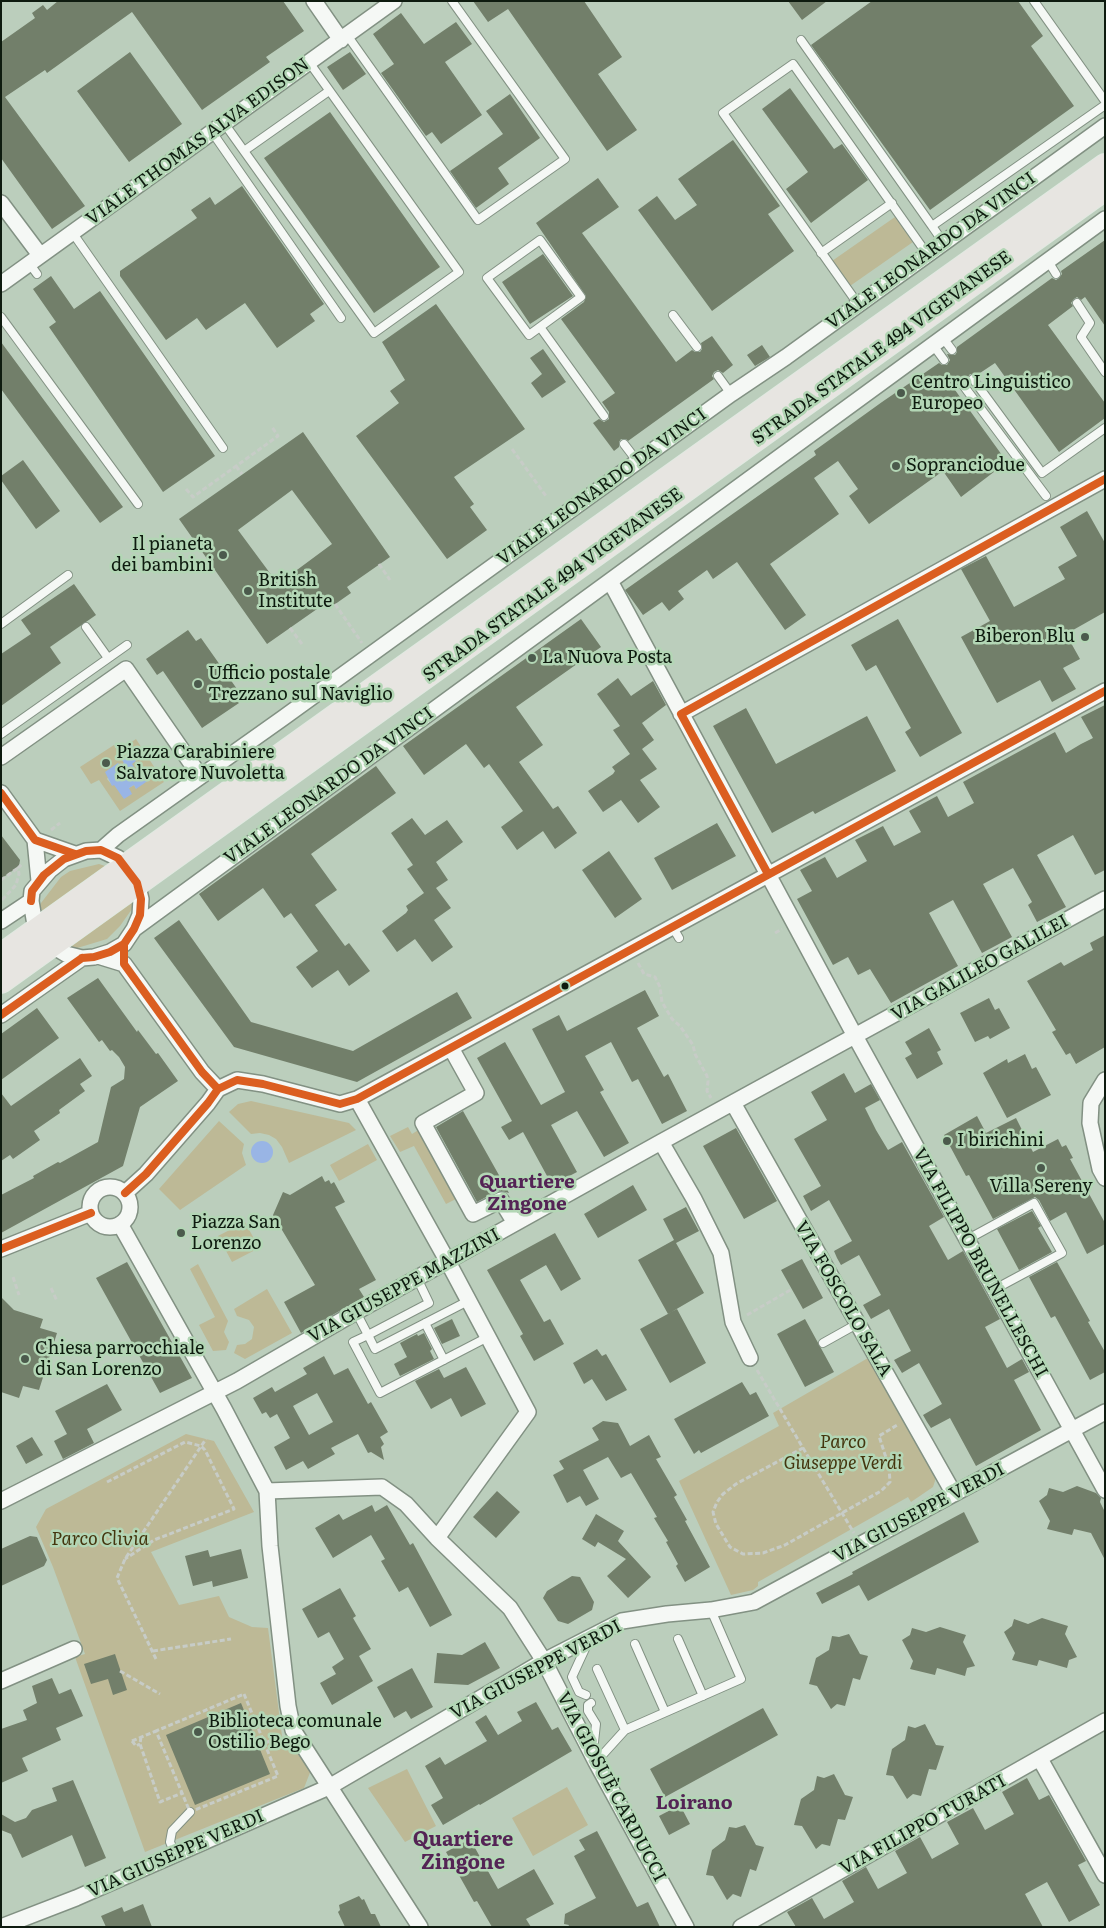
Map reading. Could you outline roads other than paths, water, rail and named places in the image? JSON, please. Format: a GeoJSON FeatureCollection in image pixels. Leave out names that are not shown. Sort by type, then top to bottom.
{"type":"FeatureCollection","features":[{"type":"Feature","properties":{"kind":"main road","name":"STRADA STATALE 494 VIGEVANESE"},"geometry":{"type":"LineString","coordinates":[[132,875],[1105,166]]}},
{"type":"Feature","properties":{"kind":"main road","name":"STRADA STATALE 494 VIGEVANESE"},"geometry":{"type":"LineString","coordinates":[[1,981],[44,938],[1105,188]]}},
{"type":"Feature","properties":{"kind":"main road","name":"STRADA STATALE 494 VIGEVANESE"},"geometry":{"type":"LineString","coordinates":[[1,956],[44,938]]}},
{"type":"Feature","properties":{"kind":"street"},"geometry":{"type":"LineString","coordinates":[[314,1],[344,38]]}},
{"type":"Feature","properties":{"kind":"street","name":"VIALE THOMAS ALVA EDISON"},"geometry":{"type":"LineString","coordinates":[[1,284],[35,264],[72,232],[394,1]]}},
{"type":"Feature","properties":{"kind":"street","name":"VIALE LEONARDO DA VINCI"},"geometry":{"type":"LineString","coordinates":[[101,850],[118,835],[284,718],[1105,126]]}},
{"type":"Feature","properties":{"kind":"street"},"geometry":{"type":"LineString","coordinates":[[1,203],[35,264]]}},
{"type":"Feature","properties":{"kind":"street","name":"VIALE LEONARDO DA VINCI"},"geometry":{"type":"LineString","coordinates":[[134,930],[1105,219]]}},
{"type":"Feature","properties":{"kind":"street"},"geometry":{"type":"LineString","coordinates":[[681,714],[1105,479]]}},
{"type":"Feature","properties":{"kind":"street","name":"VIA FILIPPO BRUNELLESCHI"},"geometry":{"type":"LineString","coordinates":[[610,581],[855,1036],[1105,1490]]}},
{"type":"Feature","properties":{"kind":"street"},"geometry":{"type":"LineString","coordinates":[[1,757],[126,669],[200,776]]}},
{"type":"Feature","properties":{"kind":"street"},"geometry":{"type":"LineString","coordinates":[[125,1194],[146,1174],[208,1103],[218,1088],[237,1080],[263,1084],[340,1104],[357,1099],[451,1048],[676,932],[768,874],[1105,691]]}},
{"type":"Feature","properties":{"kind":"street"},"geometry":{"type":"LineString","coordinates":[[1,793],[35,840],[39,881]]}},
{"type":"Feature","properties":{"kind":"street"},"geometry":{"type":"LineString","coordinates":[[35,840],[75,854]]}},
{"type":"Feature","properties":{"kind":"street"},"geometry":{"type":"LineString","coordinates":[[101,850],[118,858],[132,875],[141,898],[140,915],[134,930],[124,944],[98,956],[82,958],[66,954],[44,938],[34,919],[31,901],[32,891],[50,870],[64,859],[86,851],[101,850]]}},
{"type":"Feature","properties":{"kind":"street","name":"VIA GALILEO GALILEI"},"geometry":{"type":"LineString","coordinates":[[855,1036],[1105,899]]}},
{"type":"Feature","properties":{"kind":"street"},"geometry":{"type":"LineString","coordinates":[[1,921],[31,901]]}},
{"type":"Feature","properties":{"kind":"street"},"geometry":{"type":"LineString","coordinates":[[124,944],[124,964],[202,1072],[218,1088]]}},
{"type":"Feature","properties":{"kind":"street"},"geometry":{"type":"LineString","coordinates":[[98,956],[124,964]]}},
{"type":"Feature","properties":{"kind":"street"},"geometry":{"type":"LineString","coordinates":[[1,1015],[82,958]]}},
{"type":"Feature","properties":{"kind":"street","name":"VIA GIUSEPPE MAZZINI"},"geometry":{"type":"LineString","coordinates":[[1,1501],[214,1393],[515,1223],[733,1103],[758,1085],[855,1036]]}},
{"type":"Feature","properties":{"kind":"street"},"geometry":{"type":"LineString","coordinates":[[451,1048],[476,1093],[423,1123],[473,1214],[501,1200],[515,1223]]}},
{"type":"Feature","properties":{"kind":"street"},"geometry":{"type":"LineString","coordinates":[[1105,1080],[1091,1103],[1090,1123],[1100,1169],[1105,1178]]}},
{"type":"Feature","properties":{"kind":"street"},"geometry":{"type":"LineString","coordinates":[[357,1099],[448,1262],[528,1412],[437,1538]]}},
{"type":"Feature","properties":{"kind":"street","name":"VIA FOSCOLO SALA"},"geometry":{"type":"LineString","coordinates":[[733,1103],[954,1494]]}},
{"type":"Feature","properties":{"kind":"street"},"geometry":{"type":"LineString","coordinates":[[661,1142],[722,1253],[733,1322],[750,1358]]}},
{"type":"Feature","properties":{"kind":"street"},"geometry":{"type":"LineString","coordinates":[[113,1187],[125,1194],[128,1198],[130,1210],[124,1221],[120,1224],[114,1226],[103,1225],[91,1213],[92,1200],[100,1190],[113,1187]]}},
{"type":"Feature","properties":{"kind":"street"},"geometry":{"type":"LineString","coordinates":[[1,1249],[91,1213]]}},
{"type":"Feature","properties":{"kind":"street"},"geometry":{"type":"LineString","coordinates":[[120,1224],[267,1491],[271,1555],[288,1706],[293,1730],[420,1927]]}},
{"type":"Feature","properties":{"kind":"street","name":"VIA GIUSEPPE VERDI"},"geometry":{"type":"LineString","coordinates":[[1,1927],[68,1901],[330,1787],[544,1662],[622,1621],[711,1610],[754,1602],[1105,1412]]}},
{"type":"Feature","properties":{"kind":"street","name":"VIA GIOSUÈ CARDUCCI"},"geometry":{"type":"LineString","coordinates":[[267,1491],[382,1487],[406,1504],[437,1538],[510,1608],[544,1662],[594,1759],[686,1927]]}},
{"type":"Feature","properties":{"kind":"street"},"geometry":{"type":"LineString","coordinates":[[1,1681],[74,1649]]}},
{"type":"Feature","properties":{"kind":"street","name":"VIA FILIPPO TURATI"},"geometry":{"type":"LineString","coordinates":[[741,1927],[1105,1721]]}},
{"type":"Feature","properties":{"kind":"street"},"geometry":{"type":"LineString","coordinates":[[1040,1759],[1105,1875]]}},
{"type":"Feature","properties":{"kind":"lane"},"geometry":{"type":"LineString","coordinates":[[344,38],[478,220],[564,159],[452,1]]}},
{"type":"Feature","properties":{"kind":"lane"},"geometry":{"type":"LineString","coordinates":[[932,226],[1105,103],[1034,1]]}},
{"type":"Feature","properties":{"kind":"lane"},"geometry":{"type":"LineString","coordinates":[[801,40],[943,242]]}},
{"type":"Feature","properties":{"kind":"lane"},"geometry":{"type":"LineString","coordinates":[[218,128],[244,151],[374,333],[459,272],[309,62]]}},
{"type":"Feature","properties":{"kind":"lane"},"geometry":{"type":"LineString","coordinates":[[858,304],[722,113],[793,64],[927,254]]}},
{"type":"Feature","properties":{"kind":"lane"},"geometry":{"type":"LineString","coordinates":[[244,151],[329,91]]}},
{"type":"Feature","properties":{"kind":"lane"},"geometry":{"type":"LineString","coordinates":[[218,128],[341,318]]}},
{"type":"Feature","properties":{"kind":"lane"},"geometry":{"type":"LineString","coordinates":[[821,252],[892,203]]}},
{"type":"Feature","properties":{"kind":"lane"},"geometry":{"type":"LineString","coordinates":[[72,232],[223,448]]}},
{"type":"Feature","properties":{"kind":"lane"},"geometry":{"type":"LineString","coordinates":[[540,240],[581,297],[540,327],[529,335],[487,278],[540,240]]}},
{"type":"Feature","properties":{"kind":"lane"},"geometry":{"type":"LineString","coordinates":[[1048,261],[1056,274]]}},
{"type":"Feature","properties":{"kind":"lane"},"geometry":{"type":"LineString","coordinates":[[1077,303],[1090,323],[1081,337],[1105,372]]}},
{"type":"Feature","properties":{"kind":"lane"},"geometry":{"type":"LineString","coordinates":[[674,315],[697,346]]}},
{"type":"Feature","properties":{"kind":"lane"},"geometry":{"type":"LineString","coordinates":[[1,317],[138,504]]}},
{"type":"Feature","properties":{"kind":"lane"},"geometry":{"type":"LineString","coordinates":[[540,327],[604,416]]}},
{"type":"Feature","properties":{"kind":"lane"},"geometry":{"type":"LineString","coordinates":[[938,341],[952,350]]}},
{"type":"Feature","properties":{"kind":"lane"},"geometry":{"type":"LineString","coordinates":[[938,341],[944,360]]}},
{"type":"Feature","properties":{"kind":"lane"},"geometry":{"type":"LineString","coordinates":[[718,376],[731,394]]}},
{"type":"Feature","properties":{"kind":"lane"},"geometry":{"type":"LineString","coordinates":[[973,379],[1042,474],[1105,428]]}},
{"type":"Feature","properties":{"kind":"lane"},"geometry":{"type":"LineString","coordinates":[[964,385],[1046,496]]}},
{"type":"Feature","properties":{"kind":"lane"},"geometry":{"type":"LineString","coordinates":[[624,444],[638,462]]}},
{"type":"Feature","properties":{"kind":"lane"},"geometry":{"type":"LineString","coordinates":[[1,624],[68,576]]}},
{"type":"Feature","properties":{"kind":"lane"},"geometry":{"type":"LineString","coordinates":[[86,627],[108,658]]}},
{"type":"Feature","properties":{"kind":"lane"},"geometry":{"type":"LineString","coordinates":[[1,734],[127,645]]}},
{"type":"Feature","properties":{"kind":"lane"},"geometry":{"type":"LineString","coordinates":[[968,1239],[1034,1203],[1062,1253],[995,1289]]}},
{"type":"Feature","properties":{"kind":"lane"},"geometry":{"type":"LineString","coordinates":[[417,1278],[429,1303],[354,1342],[380,1393],[488,1337]]}},
{"type":"Feature","properties":{"kind":"lane"},"geometry":{"type":"LineString","coordinates":[[361,1357],[468,1301]]}},
{"type":"Feature","properties":{"kind":"lane"},"geometry":{"type":"LineString","coordinates":[[356,1312],[375,1349]]}},
{"type":"Feature","properties":{"kind":"lane"},"geometry":{"type":"LineString","coordinates":[[425,1324],[444,1360]]}},
{"type":"Feature","properties":{"kind":"lane"},"geometry":{"type":"LineString","coordinates":[[823,1343],[857,1324]]}},
{"type":"Feature","properties":{"kind":"lane"},"geometry":{"type":"LineString","coordinates":[[594,1759],[625,1730],[741,1679],[711,1610]]}},
{"type":"Feature","properties":{"kind":"lane"},"geometry":{"type":"LineString","coordinates":[[586,1694],[579,1692],[572,1677],[590,1638]]}},
{"type":"Feature","properties":{"kind":"lane"},"geometry":{"type":"LineString","coordinates":[[678,1639],[702,1696]]}},
{"type":"Feature","properties":{"kind":"lane"},"geometry":{"type":"LineString","coordinates":[[635,1644],[665,1712]]}},
{"type":"Feature","properties":{"kind":"lane"},"geometry":{"type":"LineString","coordinates":[[597,1670],[625,1730]]}},
{"type":"Feature","properties":{"kind":"lane"},"geometry":{"type":"LineString","coordinates":[[591,1703],[588,1705],[588,1711],[596,1724],[594,1759]]}},
{"type":"Feature","properties":{"kind":"lane"},"geometry":{"type":"LineString","coordinates":[[175,1854],[170,1842],[172,1831],[190,1812]]}},
{"type":"Feature","properties":{"kind":"water"},"geometry":{"type":"Polygon","coordinates":[[[131,753],[136,761],[132,764],[135,769],[140,766],[149,780],[136,789],[134,785],[129,788],[132,794],[124,799],[114,785],[112,786],[105,772],[118,763],[120,766],[124,763],[122,760],[131,753]]]}},
{"type":"Feature","properties":{"kind":"water"},"geometry":{"type":"Polygon","coordinates":[[[262,1141],[270,1144],[273,1152],[270,1160],[262,1163],[254,1160],[251,1152],[254,1144],[262,1141]]]}},
{"type":"Feature","properties":{"kind":"place","name":"Centro Linguistico Europeo"},"geometry":{"type":"Point","coordinates":[901,393]}},
{"type":"Feature","properties":{"kind":"place","name":"Sopranciodue"},"geometry":{"type":"Point","coordinates":[896,466]}},
{"type":"Feature","properties":{"kind":"place","name":"Il pianeta dei bambini"},"geometry":{"type":"Point","coordinates":[223,555]}},
{"type":"Feature","properties":{"kind":"place","name":"British Institute"},"geometry":{"type":"Point","coordinates":[248,591]}},
{"type":"Feature","properties":{"kind":"place","name":"Biberon Blu"},"geometry":{"type":"Point","coordinates":[1085,637]}},
{"type":"Feature","properties":{"kind":"place","name":"La Nuova Posta"},"geometry":{"type":"Point","coordinates":[532,658]}},
{"type":"Feature","properties":{"kind":"place","name":"Ufficio postale Trezzano sul Naviglio"},"geometry":{"type":"Point","coordinates":[198,684]}},
{"type":"Feature","properties":{"kind":"place","name":"Piazza Carabiniere Salvatore Nuvoletta"},"geometry":{"type":"Point","coordinates":[106,763]}},
{"type":"Feature","properties":{"kind":"place","name":"I birichini"},"geometry":{"type":"Point","coordinates":[947,1141]}},
{"type":"Feature","properties":{"kind":"place","name":"Villa Sereny"},"geometry":{"type":"Point","coordinates":[1041,1168]}},
{"type":"Feature","properties":{"kind":"place","name":"Piazza San Lorenzo"},"geometry":{"type":"Point","coordinates":[181,1233]}},
{"type":"Feature","properties":{"kind":"place","name":"Chiesa parrocchiale di San Lorenzo"},"geometry":{"type":"Point","coordinates":[25,1359]}},
{"type":"Feature","properties":{"kind":"place","name":"Biblioteca comunale Ostilio Bego"},"geometry":{"type":"Point","coordinates":[198,1732]}},
{"type":"Feature","properties":{"kind":"district","name":"Quartiere Zingone"},"geometry":{"type":"Point","coordinates":[527,1193]}},
{"type":"Feature","properties":{"kind":"district","name":"Loirano"},"geometry":{"type":"Point","coordinates":[694,1803]}},
{"type":"Feature","properties":{"kind":"district","name":"Quartiere Zingone"},"geometry":{"type":"Point","coordinates":[463,1852]}},
{"type":"Feature","properties":{"kind":"park label","name":"Parco Giuseppe Verdi"},"geometry":{"type":"Point","coordinates":[843,1454]}},
{"type":"Feature","properties":{"kind":"park label","name":"Parco Clivia"},"geometry":{"type":"Point","coordinates":[100,1540]}}]}
